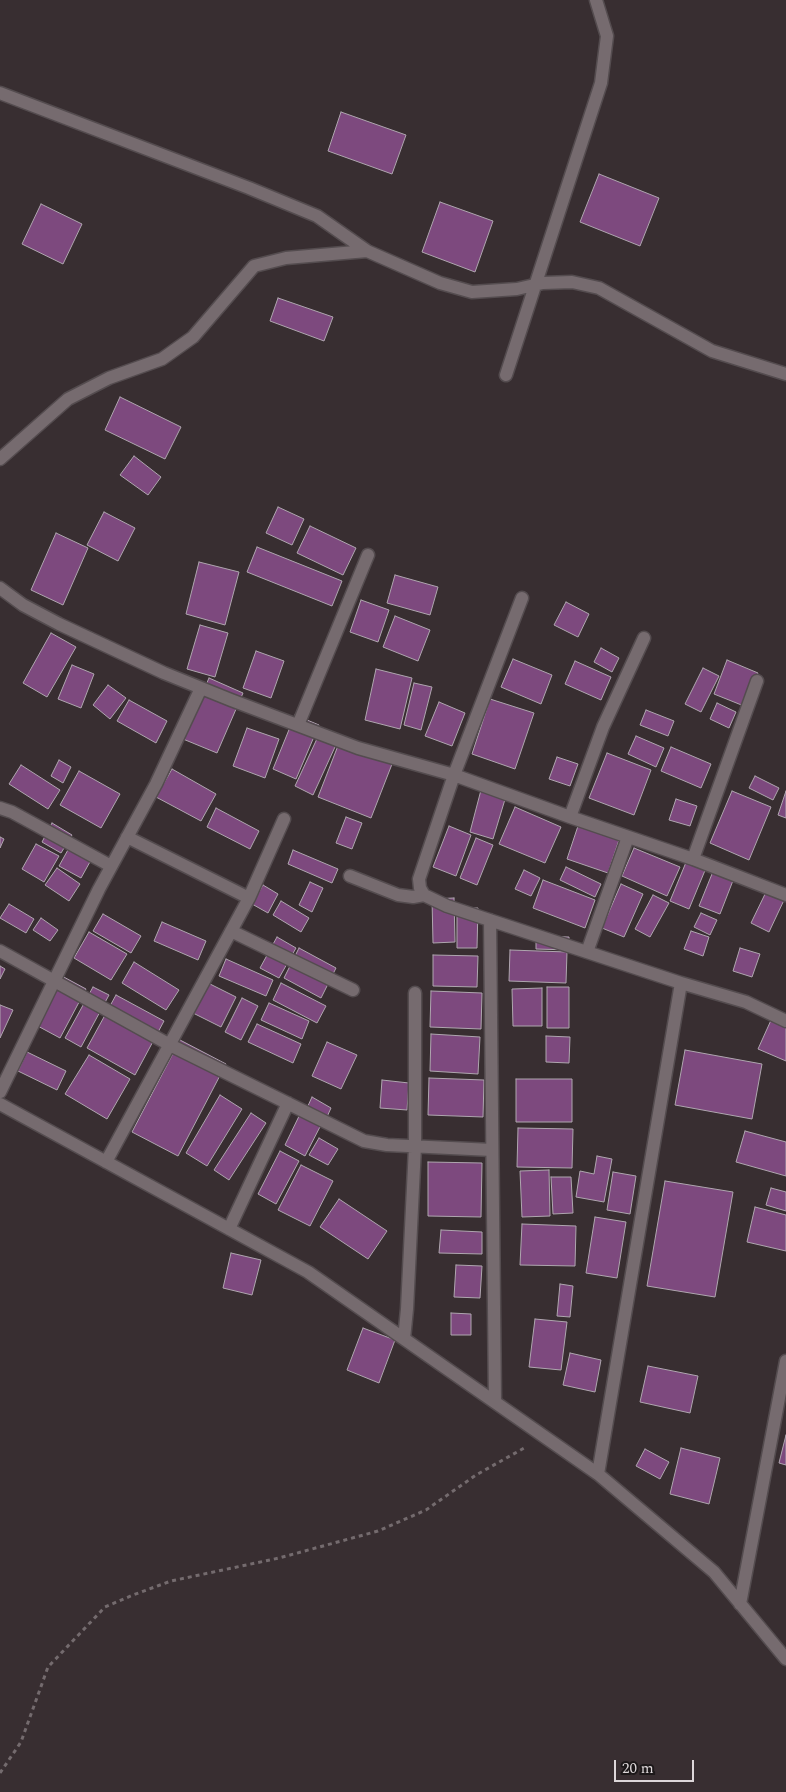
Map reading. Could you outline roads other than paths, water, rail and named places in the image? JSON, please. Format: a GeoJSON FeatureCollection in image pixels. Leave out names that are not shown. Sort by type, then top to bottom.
{"type":"FeatureCollection","features":[{"type":"Feature","properties":{"kind":"street"},"geometry":{"type":"LineString","coordinates":[[506,375],[601,84],[607,36],[596,0]]}},
{"type":"Feature","properties":{"kind":"street"},"geometry":{"type":"LineString","coordinates":[[0,92],[317,216],[367,251],[440,283],[472,292],[572,282],[599,288],[712,351],[786,374]]}},
{"type":"Feature","properties":{"kind":"street"},"geometry":{"type":"LineString","coordinates":[[0,459],[68,399],[109,378],[162,359],[193,337],[254,266],[286,258],[367,251]]}},
{"type":"Feature","properties":{"kind":"street"},"geometry":{"type":"LineString","coordinates":[[298,725],[368,556]]}},
{"type":"Feature","properties":{"kind":"street"},"geometry":{"type":"LineString","coordinates":[[0,588],[23,605],[114,651],[201,688],[358,748],[454,775],[693,859],[786,895]]}},
{"type":"Feature","properties":{"kind":"street"},"geometry":{"type":"LineString","coordinates":[[522,598],[454,775],[419,879],[420,888],[424,895],[447,906],[681,983],[746,1002],[786,1020]]}},
{"type":"Feature","properties":{"kind":"street"},"geometry":{"type":"LineString","coordinates":[[570,817],[603,727],[644,638]]}},
{"type":"Feature","properties":{"kind":"street"},"geometry":{"type":"LineString","coordinates":[[693,859],[757,681]]}},
{"type":"Feature","properties":{"kind":"street"},"geometry":{"type":"LineString","coordinates":[[0,1092],[111,866],[156,784],[201,688]]}},
{"type":"Feature","properties":{"kind":"street"},"geometry":{"type":"LineString","coordinates":[[0,808],[12,812],[111,866]]}},
{"type":"Feature","properties":{"kind":"street"},"geometry":{"type":"LineString","coordinates":[[106,1162],[249,898],[284,819]]}},
{"type":"Feature","properties":{"kind":"street"},"geometry":{"type":"LineString","coordinates":[[127,837],[249,898]]}},
{"type":"Feature","properties":{"kind":"street"},"geometry":{"type":"LineString","coordinates":[[587,952],[628,837]]}},
{"type":"Feature","properties":{"kind":"street"},"geometry":{"type":"LineString","coordinates":[[350,876],[398,895],[413,897],[424,895]]}},
{"type":"Feature","properties":{"kind":"street"},"geometry":{"type":"LineString","coordinates":[[490,920],[494,1402]]}},
{"type":"Feature","properties":{"kind":"street"},"geometry":{"type":"LineString","coordinates":[[231,931],[353,990]]}},
{"type":"Feature","properties":{"kind":"street"},"geometry":{"type":"LineString","coordinates":[[0,951],[170,1045],[364,1140],[387,1145],[492,1150]]}},
{"type":"Feature","properties":{"kind":"street"},"geometry":{"type":"LineString","coordinates":[[598,1474],[681,983]]}},
{"type":"Feature","properties":{"kind":"street"},"geometry":{"type":"LineString","coordinates":[[404,1339],[415,1147],[415,993]]}},
{"type":"Feature","properties":{"kind":"street"},"geometry":{"type":"LineString","coordinates":[[0,1104],[308,1272],[598,1474],[714,1572],[786,1659]]}},
{"type":"Feature","properties":{"kind":"street"},"geometry":{"type":"LineString","coordinates":[[229,1229],[288,1104]]}},
{"type":"Feature","properties":{"kind":"street"},"geometry":{"type":"LineString","coordinates":[[740,1604],[786,1361]]}}]}
